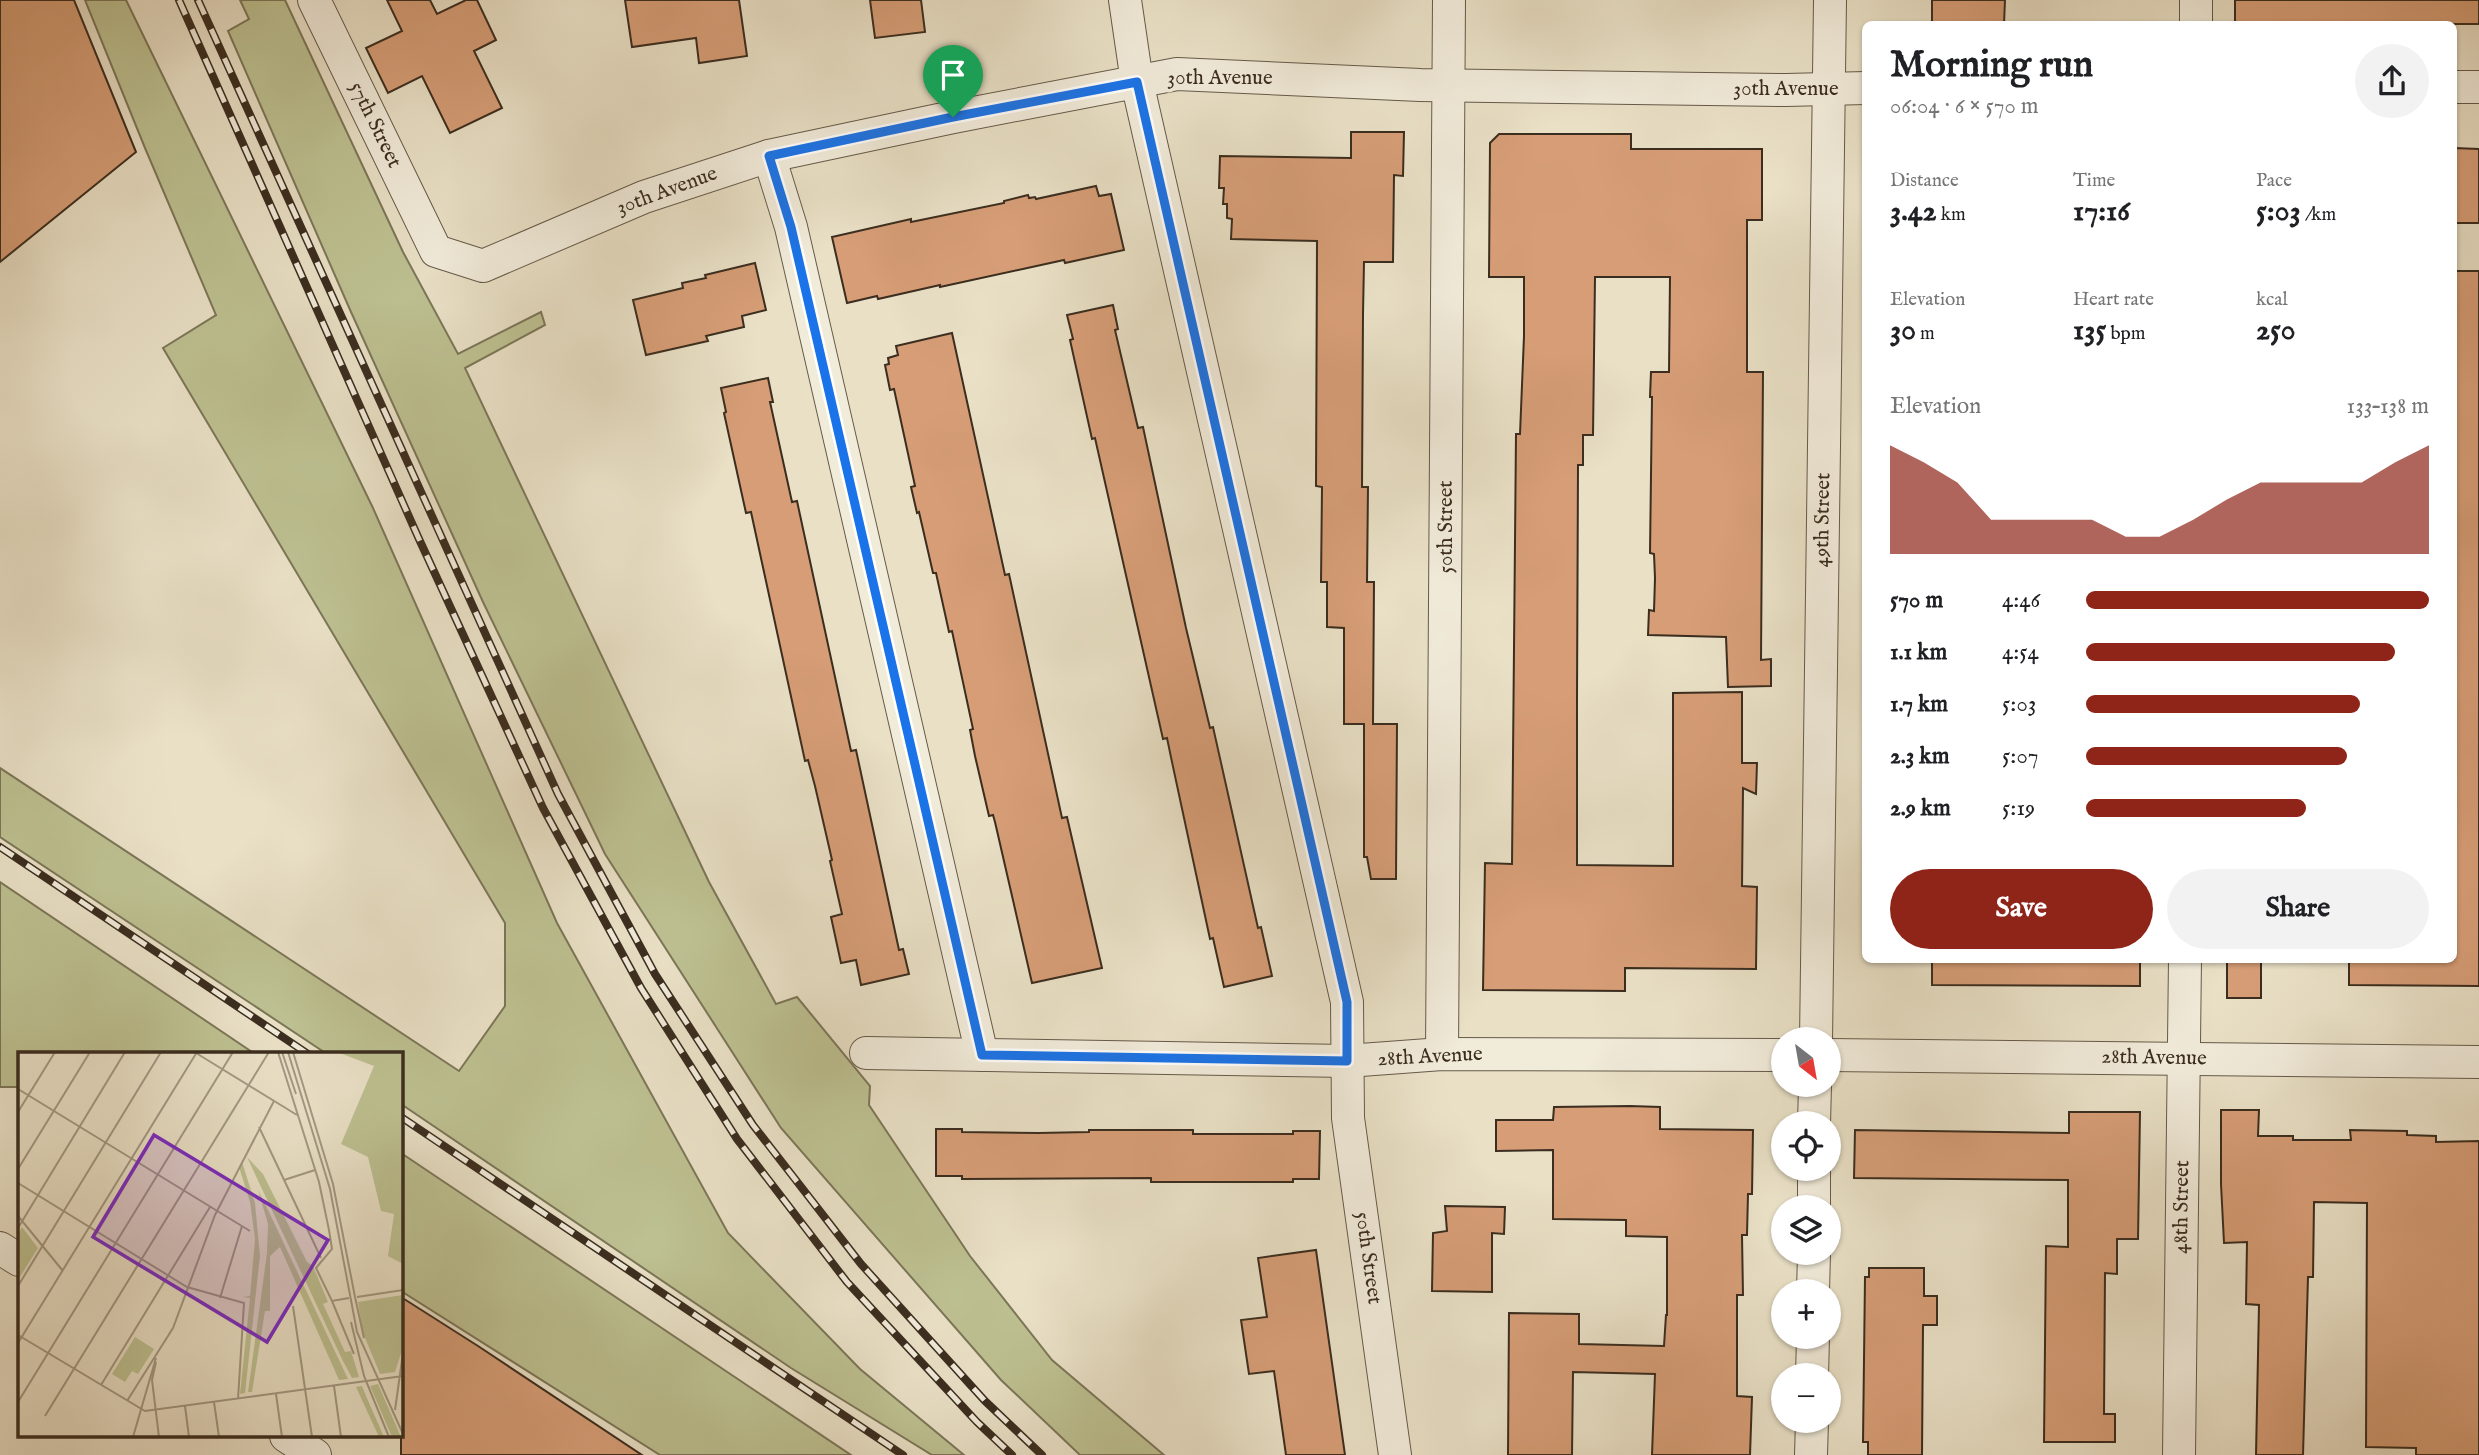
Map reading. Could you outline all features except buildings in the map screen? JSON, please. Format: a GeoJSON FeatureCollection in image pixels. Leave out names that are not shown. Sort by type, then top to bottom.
{"type":"FeatureCollection","features":[{"type":"Feature","properties":{"kind":"street","name":"57th Street"},"geometry":{"type":"LineString","coordinates":[[314,0],[436,251]]}},
{"type":"Feature","properties":{"kind":"street","name":"50th Street"},"geometry":{"type":"LineString","coordinates":[[1125,0],[1137,82],[1347,1002],[1348,1118],[1395,1455]]}},
{"type":"Feature","properties":{"kind":"street","name":"50th Street"},"geometry":{"type":"LineString","coordinates":[[1442,1054],[1449,0]]}},
{"type":"Feature","properties":{"kind":"street","name":"49th Street"},"geometry":{"type":"LineString","coordinates":[[1816,1027],[1830,0]]}},
{"type":"Feature","properties":{"kind":"street"},"geometry":{"type":"LineString","coordinates":[[2196,0],[2196,21]]}},
{"type":"Feature","properties":{"kind":"street","name":"30th Avenue"},"geometry":{"type":"LineString","coordinates":[[436,251],[483,266],[644,197],[769,156],[1177,74],[1448,85],[1786,90],[1862,88]]}},
{"type":"Feature","properties":{"kind":"street"},"geometry":{"type":"LineString","coordinates":[[2457,87],[2479,87]]}},
{"type":"Feature","properties":{"kind":"street"},"geometry":{"type":"LineString","coordinates":[[769,156],[791,227],[982,1055]]}},
{"type":"Feature","properties":{"kind":"street","name":"48th Street"},"geometry":{"type":"LineString","coordinates":[[2179,1455],[2185,963]]}},
{"type":"Feature","properties":{"kind":"street","name":"28th Avenue"},"geometry":{"type":"LineString","coordinates":[[866,1053],[1347,1061],[1442,1054],[1771,1055]]}},
{"type":"Feature","properties":{"kind":"street","name":"28th Avenue"},"geometry":{"type":"LineString","coordinates":[[1841,1055],[2479,1062]]}},
{"type":"Feature","properties":{"kind":"street"},"geometry":{"type":"LineString","coordinates":[[0,1248],[18,1259]]}},
{"type":"Feature","properties":{"kind":"street"},"geometry":{"type":"LineString","coordinates":[[1811,1455],[1812,1433]]}},
{"type":"Feature","properties":{"kind":"street"},"geometry":{"type":"LineString","coordinates":[[289,1438],[315,1455]]}},
{"type":"Feature","properties":{"kind":"green space"},"geometry":{"type":"Polygon","coordinates":[[[85,0],[126,0],[373,508],[557,923],[728,1233],[860,1369],[964,1455],[932,1455],[791,1368],[402,1105],[402,1052],[324,1052],[0,837],[0,768],[459,1071],[505,1006],[505,923],[163,348],[216,315],[85,0]]]}},
{"type":"Feature","properties":{"kind":"green space"},"geometry":{"type":"Polygon","coordinates":[[[240,0],[285,0],[403,252],[458,354],[541,312],[545,325],[465,368],[709,882],[776,1004],[797,997],[870,1086],[869,1105],[970,1256],[1052,1360],[1164,1455],[1080,1455],[1001,1380],[781,1128],[605,854],[483,602],[351,312],[228,31],[249,19],[240,0]]]}},
{"type":"Feature","properties":{"kind":"green space"},"geometry":{"type":"Polygon","coordinates":[[[0,882],[252,1052],[18,1052],[18,1087],[0,1087],[0,882]]]}},
{"type":"Feature","properties":{"kind":"green space"},"geometry":{"type":"Polygon","coordinates":[[[402,1154],[851,1455],[660,1455],[402,1292],[402,1154]]]}},
{"type":"Feature","properties":{"kind":"railway"},"geometry":{"type":"LineString","coordinates":[[179,0],[419,539],[543,808],[641,988],[737,1139],[847,1282],[977,1422],[1012,1455]]}},
{"type":"Feature","properties":{"kind":"railway"},"geometry":{"type":"LineString","coordinates":[[198,0],[558,794],[655,974],[753,1125],[861,1264],[985,1401],[1042,1455]]}},
{"type":"Feature","properties":{"kind":"railway"},"geometry":{"type":"LineString","coordinates":[[0,847],[305,1052]]}},
{"type":"Feature","properties":{"kind":"railway"},"geometry":{"type":"LineString","coordinates":[[402,1118],[903,1455]]}},
{"type":"Feature","properties":{"kind":"route"},"geometry":{"type":"LineString","coordinates":[[1137,82],[1347,1002],[1347,1061],[982,1055],[791,227],[769,156],[953,117],[1137,82]]}}]}
